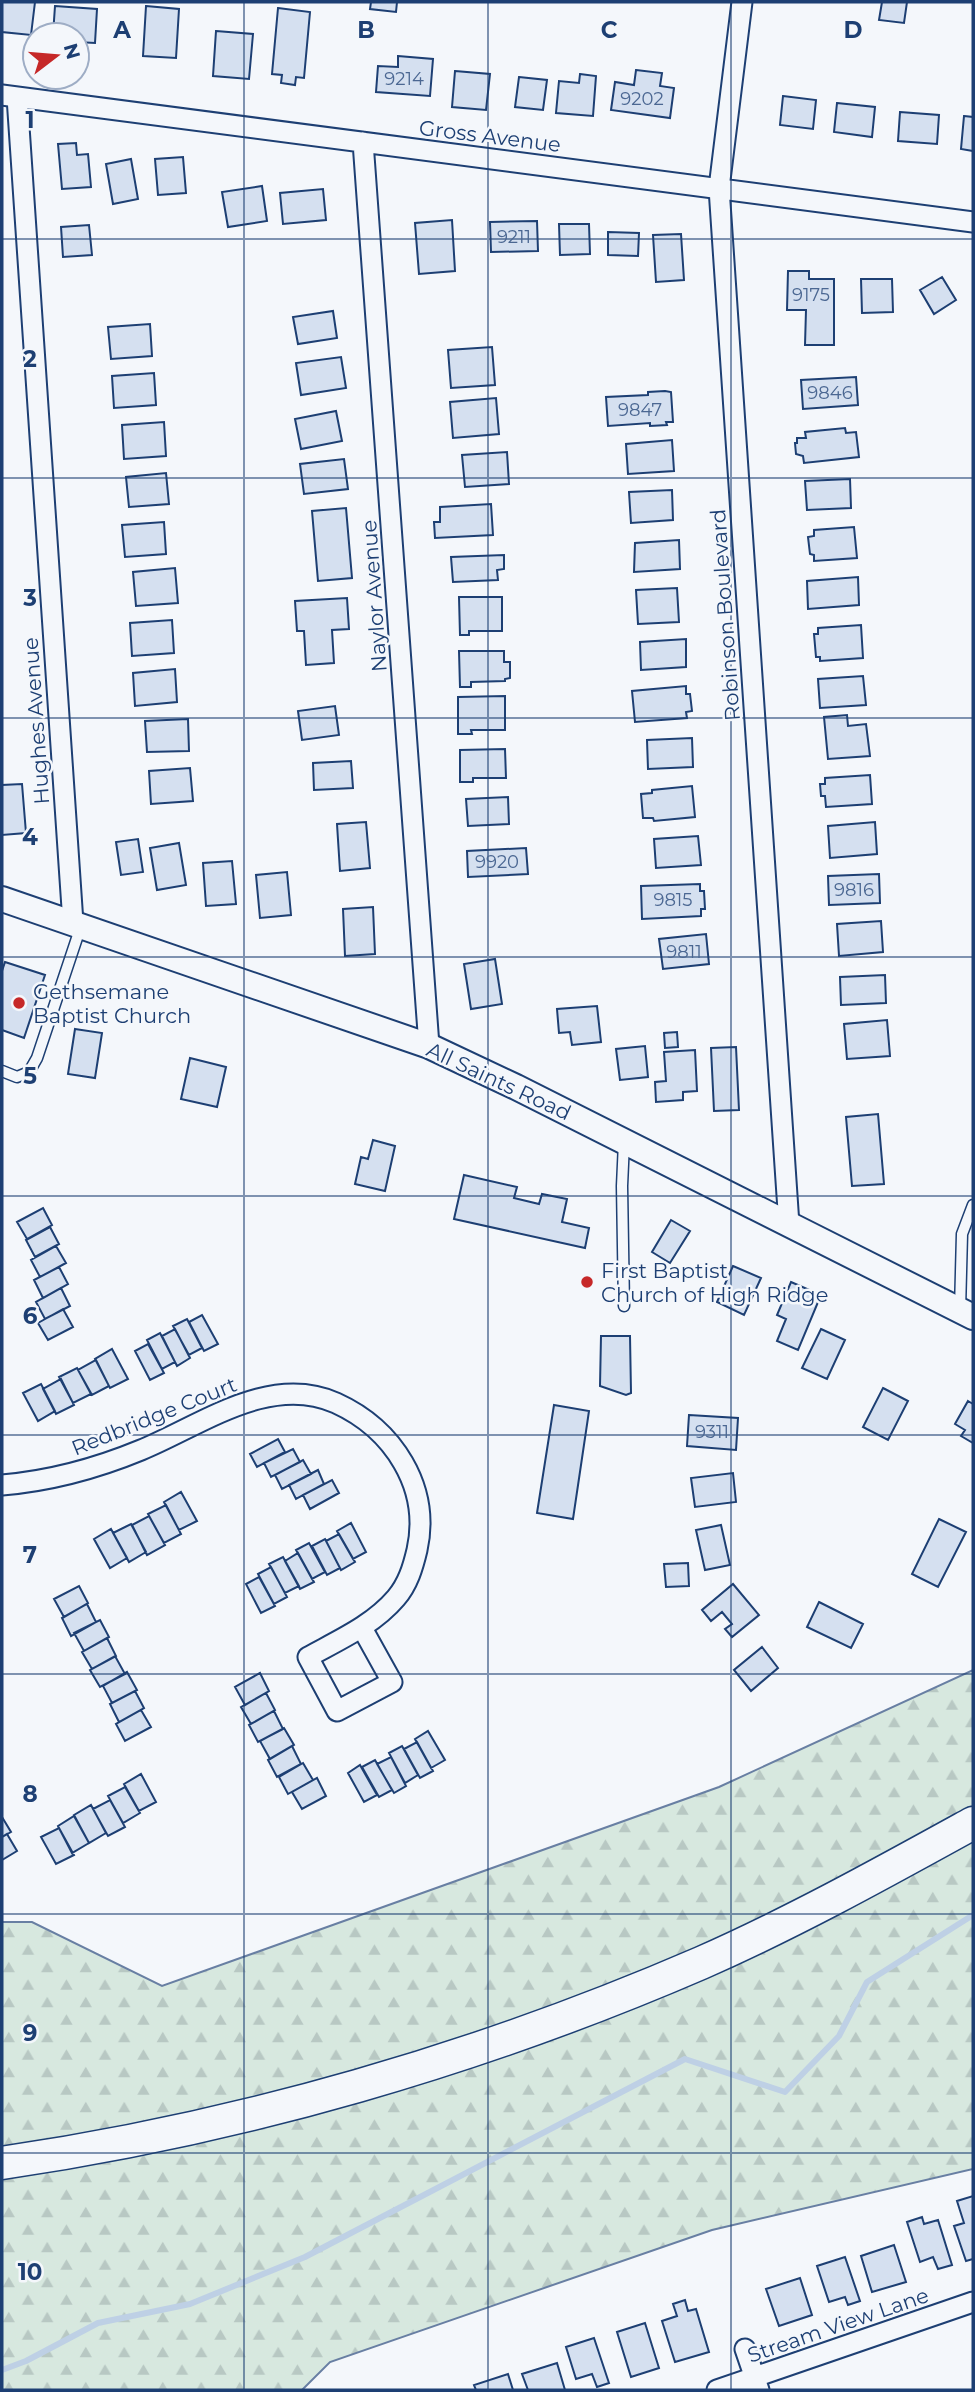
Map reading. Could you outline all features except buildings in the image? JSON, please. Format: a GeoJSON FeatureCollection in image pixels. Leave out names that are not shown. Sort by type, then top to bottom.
{"type":"FeatureCollection","features":[{"type":"Feature","properties":{"kind":"main road"},"geometry":{"type":"LineString","coordinates":[[2,2163],[233,2119],[458,2054],[578,2012],[701,1962],[803,1915],[973,1823]]}},
{"type":"Feature","properties":{"kind":"street","name":"Robinson Boulevard"},"geometry":{"type":"LineString","coordinates":[[741,2],[719,188],[789,1225]]}},
{"type":"Feature","properties":{"kind":"street","name":"Gross Avenue"},"geometry":{"type":"LineString","coordinates":[[9,96],[973,222]]}},
{"type":"Feature","properties":{"kind":"street","name":"Hughes Avenue"},"geometry":{"type":"LineString","coordinates":[[9,96],[77,924]]}},
{"type":"Feature","properties":{"kind":"street","name":"Naylor Avenue"},"geometry":{"type":"LineString","coordinates":[[363,142],[429,1046]]}},
{"type":"Feature","properties":{"kind":"street","name":"All Saints Road"},"geometry":{"type":"LineString","coordinates":[[2,900],[429,1046],[966,1314]]}},
{"type":"Feature","properties":{"kind":"street","name":"Redbridge Court"},"geometry":{"type":"LineString","coordinates":[[2,1485],[39,1482],[91,1469],[142,1450],[229,1409],[265,1397],[304,1395],[335,1403],[366,1421],[390,1443],[411,1476],[419,1512],[420,1538],[413,1568],[406,1585],[395,1600],[362,1628],[308,1657],[337,1711],[392,1682],[362,1628]]}},
{"type":"Feature","properties":{"kind":"street","name":"Stream View Lane"},"geometry":{"type":"LineString","coordinates":[[716,2390],[757,2384],[973,2302]]}},
{"type":"Feature","properties":{"kind":"street"},"geometry":{"type":"LineString","coordinates":[[746,2349],[757,2384]]}},
{"type":"Feature","properties":{"kind":"lane"},"geometry":{"type":"LineString","coordinates":[[2,1072],[17,1077],[29,1072],[37,1058],[77,924]]}},
{"type":"Feature","properties":{"kind":"lane"},"geometry":{"type":"LineString","coordinates":[[624,1142],[624,1306]]}},
{"type":"Feature","properties":{"kind":"lane"},"geometry":{"type":"LineString","coordinates":[[966,1314],[962,1234],[973,1205]]}},
{"type":"Feature","properties":{"kind":"green space"},"geometry":{"type":"Polygon","coordinates":[[[973,1670],[973,2169],[712,2230],[330,2362],[302,2390],[2,2390],[2,1922],[32,1922],[162,1986],[719,1787],[973,1670]]]}},
{"type":"Feature","properties":{"kind":"waterway"},"geometry":{"type":"LineString","coordinates":[[2,2370],[26,2361],[98,2323],[190,2304],[305,2257],[685,2059],[785,2092],[839,2036],[867,1982],[973,1915]]}},
{"type":"Feature","properties":{"kind":"place","name":"Gethsemane Baptist Church"},"geometry":{"type":"Point","coordinates":[19,1003]}},
{"type":"Feature","properties":{"kind":"place","name":"First Baptist Church of High Ridge"},"geometry":{"type":"Point","coordinates":[587,1282]}}]}
